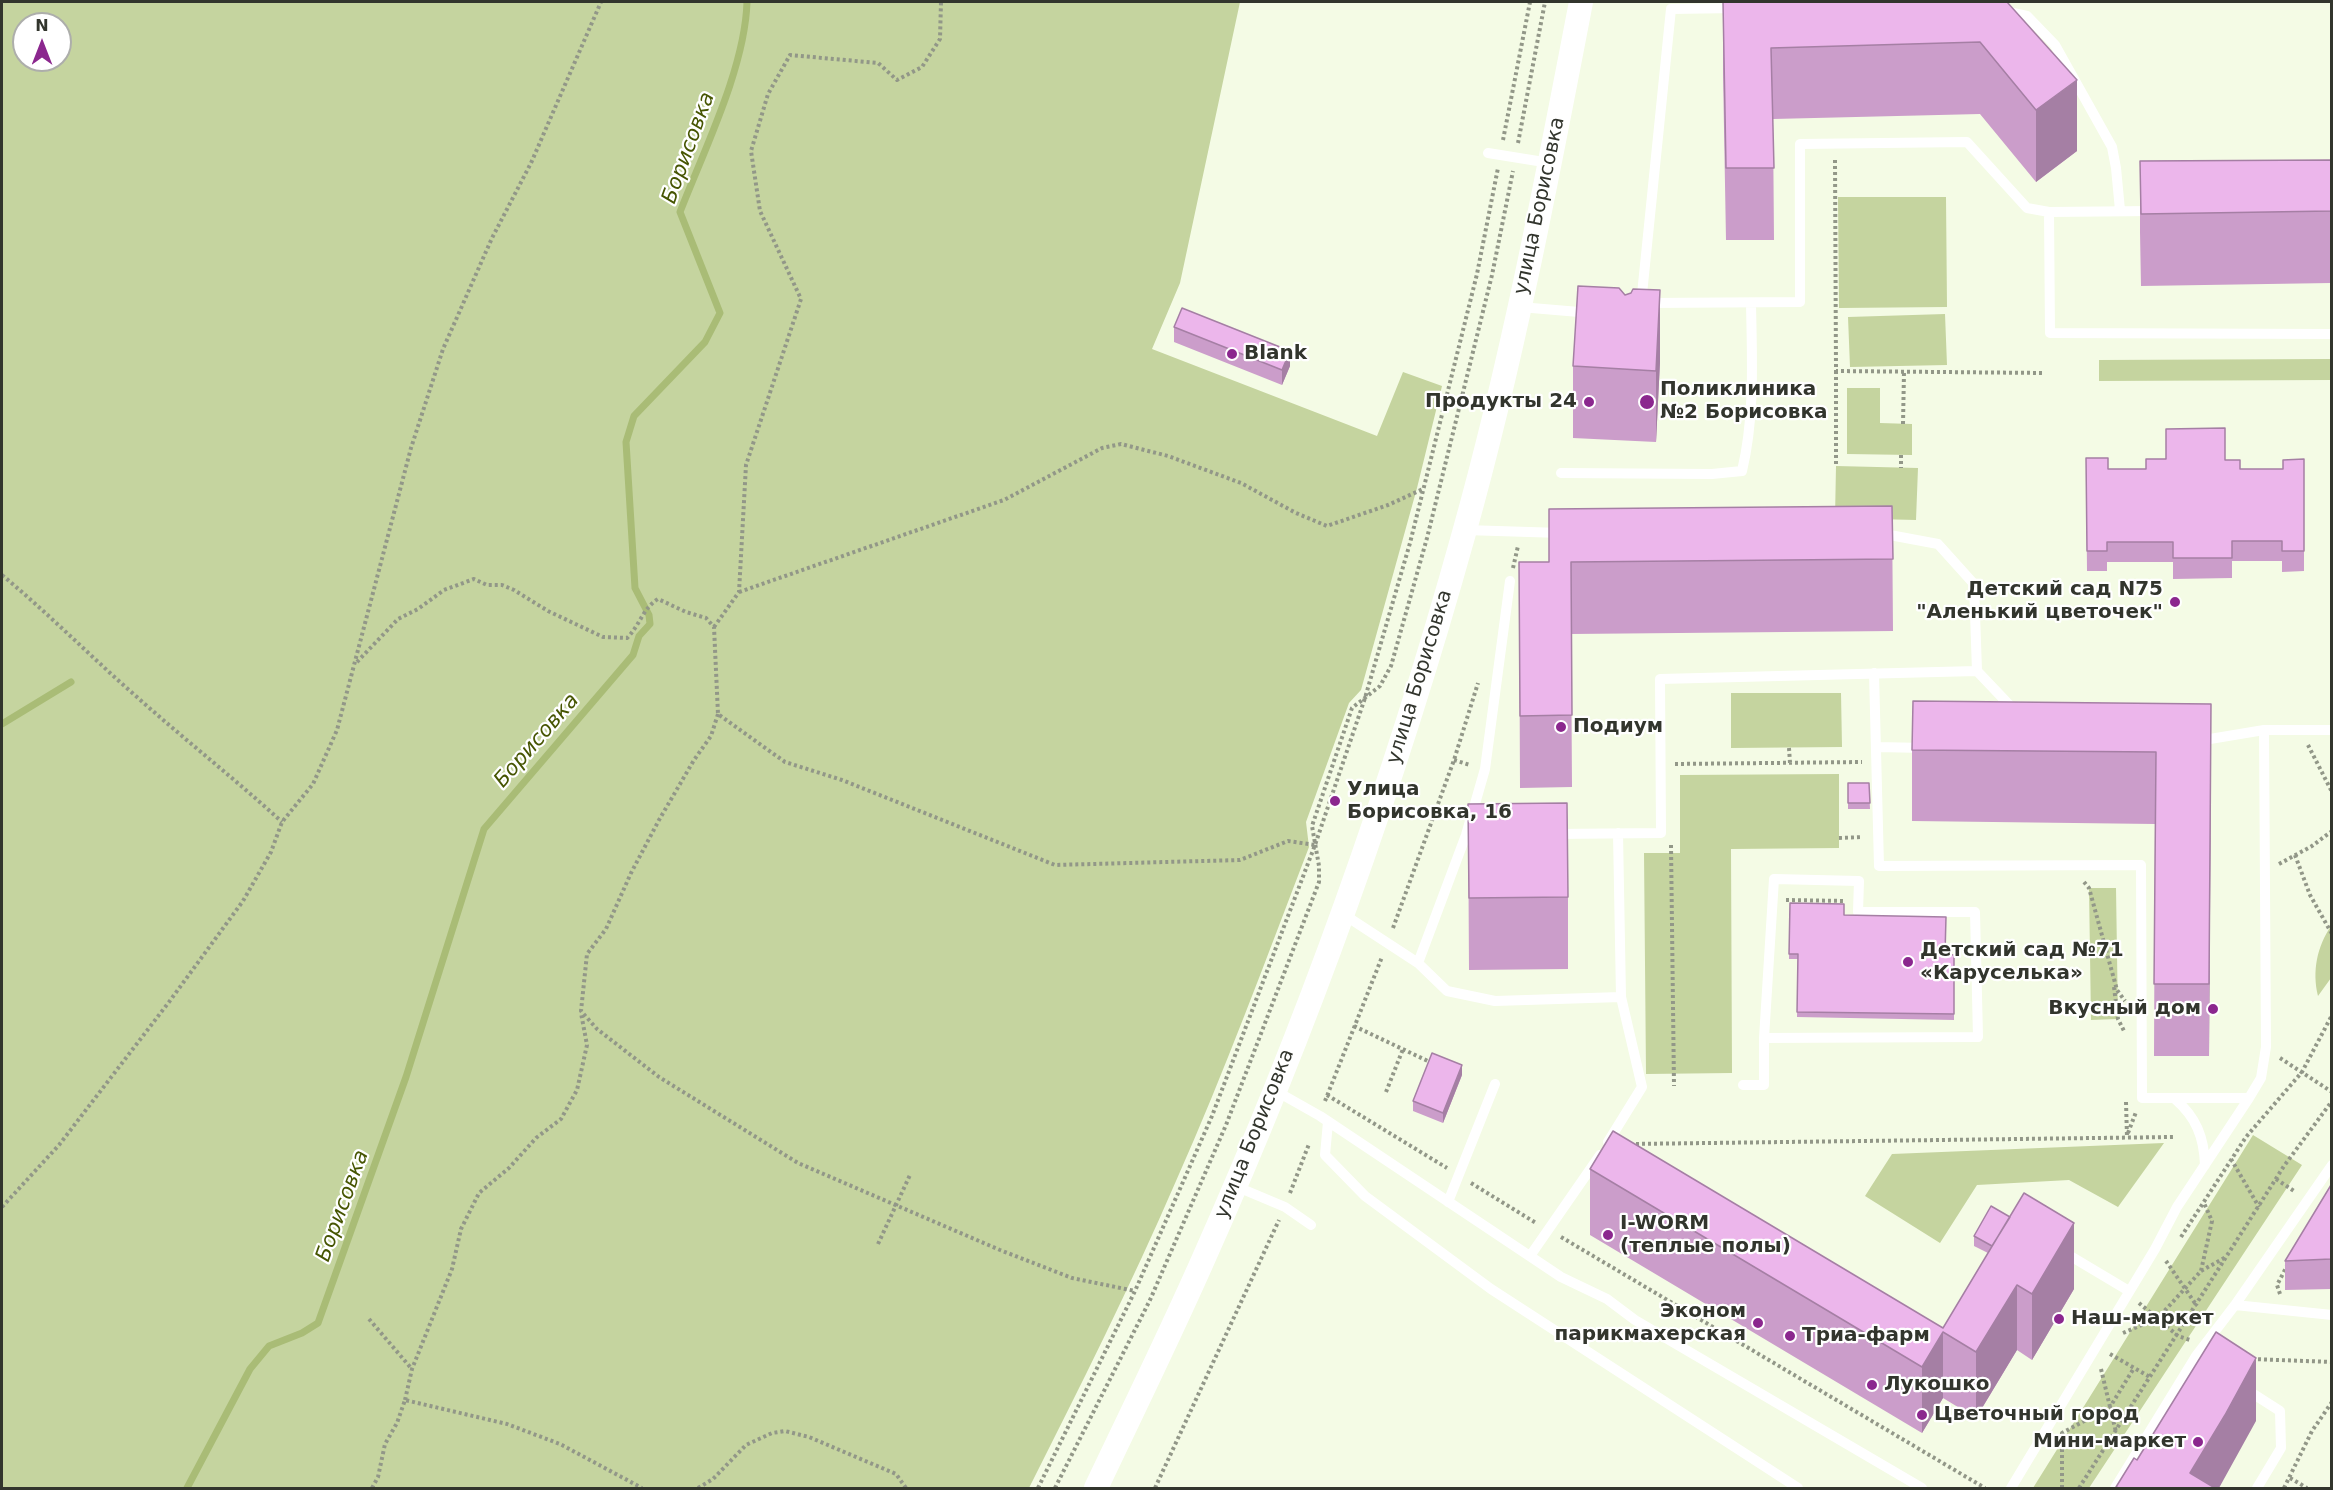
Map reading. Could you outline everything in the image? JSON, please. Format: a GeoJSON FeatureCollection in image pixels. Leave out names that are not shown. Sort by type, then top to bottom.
{"type":"FeatureCollection","features":[{"type":"Feature","properties":{"kind":"street","name":"улица Борисовка"},"geometry":{"type":"LineString","coordinates":[[1096,1488],[1179,1314],[1235,1186],[1343,914],[1407,724],[1465,530],[1520,307],[1581,2]]}},
{"type":"Feature","properties":{"kind":"lane"},"geometry":{"type":"LineString","coordinates":[[1754,8],[1672,5],[1636,308],[1800,302],[1800,144],[1967,142],[2027,208],[2049,212],[2167,211]]}},
{"type":"Feature","properties":{"kind":"lane"},"geometry":{"type":"LineString","coordinates":[[1988,8],[2027,16],[2055,45],[2112,147],[2120,210]]}},
{"type":"Feature","properties":{"kind":"lane"},"geometry":{"type":"LineString","coordinates":[[1488,153],[1550,163]]}},
{"type":"Feature","properties":{"kind":"lane"},"geometry":{"type":"LineString","coordinates":[[2049,212],[2050,333],[2331,334]]}},
{"type":"Feature","properties":{"kind":"lane"},"geometry":{"type":"LineString","coordinates":[[1561,473],[1712,474],[1742,471],[1749,442],[1752,361],[1751,303]]}},
{"type":"Feature","properties":{"kind":"lane"},"geometry":{"type":"LineString","coordinates":[[1520,307],[1596,313],[1607,310]]}},
{"type":"Feature","properties":{"kind":"lane"},"geometry":{"type":"LineString","coordinates":[[1465,530],[1567,533]]}},
{"type":"Feature","properties":{"kind":"lane"},"geometry":{"type":"LineString","coordinates":[[1867,531],[1938,544],[1974,584],[1977,671],[2027,723]]}},
{"type":"Feature","properties":{"kind":"lane"},"geometry":{"type":"LineString","coordinates":[[1418,963],[1466,835],[1485,769],[1510,581]]}},
{"type":"Feature","properties":{"kind":"lane"},"geometry":{"type":"LineString","coordinates":[[1536,834],[1661,833],[1660,679],[1977,671]]}},
{"type":"Feature","properties":{"kind":"lane"},"geometry":{"type":"LineString","coordinates":[[1874,673],[1879,866],[2141,865],[2142,1098],[2249,1098]]}},
{"type":"Feature","properties":{"kind":"lane"},"geometry":{"type":"LineString","coordinates":[[2188,743],[2264,730],[2331,730]]}},
{"type":"Feature","properties":{"kind":"lane"},"geometry":{"type":"LineString","coordinates":[[2010,1488],[2155,1249],[2177,1207],[2260,1078],[2266,1056],[2264,730]]}},
{"type":"Feature","properties":{"kind":"lane"},"geometry":{"type":"LineString","coordinates":[[1877,747],[1936,748]]}},
{"type":"Feature","properties":{"kind":"lane"},"geometry":{"type":"LineString","coordinates":[[1530,1256],[1612,1147],[1642,1087],[1621,997],[1618,833]]}},
{"type":"Feature","properties":{"kind":"lane"},"geometry":{"type":"LineString","coordinates":[[1466,835],[1478,835]]}},
{"type":"Feature","properties":{"kind":"lane"},"geometry":{"type":"LineString","coordinates":[[1743,1085],[1764,1085],[1764,1038],[1774,879],[1859,881],[1858,912],[1975,912],[1978,1037],[1764,1038]]}},
{"type":"Feature","properties":{"kind":"lane"},"geometry":{"type":"LineString","coordinates":[[1343,914],[1418,963],[1447,992],[1495,1001],[1621,997]]}},
{"type":"Feature","properties":{"kind":"lane"},"geometry":{"type":"LineString","coordinates":[[1448,1202],[1495,1084]]}},
{"type":"Feature","properties":{"kind":"lane"},"geometry":{"type":"LineString","coordinates":[[1274,1090],[1328,1122],[1561,1277],[1607,1299],[1635,1320],[1922,1488]]}},
{"type":"Feature","properties":{"kind":"lane"},"geometry":{"type":"LineString","coordinates":[[2175,1099],[2191,1114],[2196,1124],[2204,1144],[2205,1165]]}},
{"type":"Feature","properties":{"kind":"lane"},"geometry":{"type":"LineString","coordinates":[[1328,1122],[1325,1155],[1365,1196],[1491,1288],[1798,1488]]}},
{"type":"Feature","properties":{"kind":"lane"},"geometry":{"type":"LineString","coordinates":[[2115,1488],[2235,1305],[2331,1165]]}},
{"type":"Feature","properties":{"kind":"lane"},"geometry":{"type":"LineString","coordinates":[[1235,1186],[1285,1206],[1311,1225]]}},
{"type":"Feature","properties":{"kind":"lane"},"geometry":{"type":"LineString","coordinates":[[2052,1245],[2129,1291]]}},
{"type":"Feature","properties":{"kind":"lane"},"geometry":{"type":"LineString","coordinates":[[2235,1305],[2331,1315]]}},
{"type":"Feature","properties":{"kind":"lane"},"geometry":{"type":"LineString","coordinates":[[2233,1380],[2280,1411],[2281,1448],[2257,1488]]}},
{"type":"Feature","properties":{"kind":"path"},"geometry":{"type":"LineString","coordinates":[[2,1207],[59,1145],[237,910],[271,852],[282,822],[313,784],[337,730],[411,448],[443,349],[478,267],[531,163],[601,2]]}},
{"type":"Feature","properties":{"kind":"path"},"geometry":{"type":"LineString","coordinates":[[372,1488],[378,1477],[385,1444],[397,1423],[405,1400],[406,1385],[452,1269],[461,1229],[479,1193],[508,1168],[536,1138],[561,1119],[577,1089],[587,1045],[581,1011],[587,954],[606,929],[631,873],[659,820],[694,760],[711,736],[718,714],[714,627],[739,592],[746,465],[801,299],[760,211],[751,151],[768,94],[790,55],[878,63],[897,80],[922,66],[940,39],[941,2]]}},
{"type":"Feature","properties":{"kind":"path"},"geometry":{"type":"LineString","coordinates":[[1055,1488],[1150,1300],[1226,1125],[1319,882],[1319,866],[1312,826],[1348,719],[1352,708],[1380,686],[1391,666],[1418,570],[1492,275],[1545,2]]}},
{"type":"Feature","properties":{"kind":"path"},"geometry":{"type":"LineString","coordinates":[[1835,144],[1836,466]]}},
{"type":"Feature","properties":{"kind":"path"},"geometry":{"type":"LineString","coordinates":[[1038,1488],[1135,1291],[1212,1116],[1315,845],[1365,698],[1423,489],[1477,274]]}},
{"type":"Feature","properties":{"kind":"path"},"geometry":{"type":"LineString","coordinates":[[1836,371],[2043,373]]}},
{"type":"Feature","properties":{"kind":"path"},"geometry":{"type":"LineString","coordinates":[[1903,424],[1904,372]]}},
{"type":"Feature","properties":{"kind":"path"},"geometry":{"type":"LineString","coordinates":[[739,592],[1004,500],[1102,448],[1121,444],[1168,456],[1242,483],[1296,513],[1327,526],[1388,505],[1423,489]]}},
{"type":"Feature","properties":{"kind":"path"},"geometry":{"type":"LineString","coordinates":[[1901,455],[1901,468]]}},
{"type":"Feature","properties":{"kind":"path"},"geometry":{"type":"LineString","coordinates":[[1510,581],[1521,532]]}},
{"type":"Feature","properties":{"kind":"path"},"geometry":{"type":"LineString","coordinates":[[2,575],[43,609],[137,698],[232,776],[282,822]]}},
{"type":"Feature","properties":{"kind":"path"},"geometry":{"type":"LineString","coordinates":[[356,662],[398,619],[418,609],[444,590],[474,579],[487,585],[502,585],[514,590],[548,611],[603,637],[627,638],[643,618],[643,613],[648,606],[658,599],[706,618],[714,627]]}},
{"type":"Feature","properties":{"kind":"path"},"geometry":{"type":"LineString","coordinates":[[1387,943],[1454,760],[1480,678],[1497,678]]}},
{"type":"Feature","properties":{"kind":"path"},"geometry":{"type":"LineString","coordinates":[[718,714],[785,762],[842,780],[1055,865],[1240,860],[1288,841],[1315,845]]}},
{"type":"Feature","properties":{"kind":"path"},"geometry":{"type":"LineString","coordinates":[[2306,730],[2306,739],[2331,792]]}},
{"type":"Feature","properties":{"kind":"path"},"geometry":{"type":"LineString","coordinates":[[1789,748],[1790,763]]}},
{"type":"Feature","properties":{"kind":"path"},"geometry":{"type":"LineString","coordinates":[[1661,764],[1878,762]]}},
{"type":"Feature","properties":{"kind":"path"},"geometry":{"type":"LineString","coordinates":[[2265,869],[2295,855],[2331,831]]}},
{"type":"Feature","properties":{"kind":"path"},"geometry":{"type":"LineString","coordinates":[[1671,835],[1674,1086]]}},
{"type":"Feature","properties":{"kind":"path"},"geometry":{"type":"LineString","coordinates":[[1839,838],[1878,836]]}},
{"type":"Feature","properties":{"kind":"path"},"geometry":{"type":"LineString","coordinates":[[2295,855],[2310,895],[2331,934]]}},
{"type":"Feature","properties":{"kind":"path"},"geometry":{"type":"LineString","coordinates":[[2069,864],[2089,888],[2118,990],[2142,1026]]}},
{"type":"Feature","properties":{"kind":"path"},"geometry":{"type":"LineString","coordinates":[[1781,900],[1846,901],[1859,881]]}},
{"type":"Feature","properties":{"kind":"path"},"geometry":{"type":"LineString","coordinates":[[2113,973],[2118,1019],[2124,1028],[2124,1039]]}},
{"type":"Feature","properties":{"kind":"path"},"geometry":{"type":"LineString","coordinates":[[581,1011],[597,1029],[659,1077],[798,1163],[1000,1250],[1072,1278],[1135,1291]]}},
{"type":"Feature","properties":{"kind":"path"},"geometry":{"type":"LineString","coordinates":[[2179,1242],[2246,1137],[2302,1072],[2331,1015]]}},
{"type":"Feature","properties":{"kind":"path"},"geometry":{"type":"LineString","coordinates":[[1354,1026],[1432,1063]]}},
{"type":"Feature","properties":{"kind":"path"},"geometry":{"type":"LineString","coordinates":[[1386,1092],[1403,1049]]}},
{"type":"Feature","properties":{"kind":"path"},"geometry":{"type":"LineString","coordinates":[[2266,1056],[2278,1057],[2331,1092]]}},
{"type":"Feature","properties":{"kind":"path"},"geometry":{"type":"LineString","coordinates":[[2126,1094],[2127,1137]]}},
{"type":"Feature","properties":{"kind":"path"},"geometry":{"type":"LineString","coordinates":[[1327,1095],[1548,1230],[1984,1488]]}},
{"type":"Feature","properties":{"kind":"path"},"geometry":{"type":"LineString","coordinates":[[2127,1137],[2142,1098]]}},
{"type":"Feature","properties":{"kind":"path"},"geometry":{"type":"LineString","coordinates":[[2079,1488],[2284,1166],[2331,1101]]}},
{"type":"Feature","properties":{"kind":"path"},"geometry":{"type":"LineString","coordinates":[[1612,1147],[2173,1137]]}},
{"type":"Feature","properties":{"kind":"path"},"geometry":{"type":"LineString","coordinates":[[2231,1160],[2259,1207]]}},
{"type":"Feature","properties":{"kind":"path"},"geometry":{"type":"LineString","coordinates":[[878,1244],[910,1175]]}},
{"type":"Feature","properties":{"kind":"path"},"geometry":{"type":"LineString","coordinates":[[2201,1271],[2212,1221],[2204,1203]]}},
{"type":"Feature","properties":{"kind":"path"},"geometry":{"type":"LineString","coordinates":[[2155,1249],[2197,1306]]}},
{"type":"Feature","properties":{"kind":"path"},"geometry":{"type":"LineString","coordinates":[[2161,1270],[2172,1251]]}},
{"type":"Feature","properties":{"kind":"path"},"geometry":{"type":"LineString","coordinates":[[2122,1333],[2158,1318],[2201,1271],[2227,1257]]}},
{"type":"Feature","properties":{"kind":"path"},"geometry":{"type":"LineString","coordinates":[[2281,1299],[2277,1285],[2288,1266]]}},
{"type":"Feature","properties":{"kind":"path"},"geometry":{"type":"LineString","coordinates":[[2133,1313],[2145,1295]]}},
{"type":"Feature","properties":{"kind":"path"},"geometry":{"type":"LineString","coordinates":[[369,1320],[412,1369]]}},
{"type":"Feature","properties":{"kind":"path"},"geometry":{"type":"LineString","coordinates":[[2110,1322],[2122,1333]]}},
{"type":"Feature","properties":{"kind":"path"},"geometry":{"type":"LineString","coordinates":[[2118,1340],[2128,1323]]}},
{"type":"Feature","properties":{"kind":"path"},"geometry":{"type":"LineString","coordinates":[[2095,1377],[2114,1347]]}},
{"type":"Feature","properties":{"kind":"path"},"geometry":{"type":"LineString","coordinates":[[2109,1354],[2151,1377]]}},
{"type":"Feature","properties":{"kind":"path"},"geometry":{"type":"LineString","coordinates":[[2101,1368],[2116,1432]]}},
{"type":"Feature","properties":{"kind":"path"},"geometry":{"type":"LineString","coordinates":[[2062,1433],[2110,1407],[2134,1368]]}},
{"type":"Feature","properties":{"kind":"path"},"geometry":{"type":"LineString","coordinates":[[405,1400],[507,1424],[560,1444],[642,1488]]}},
{"type":"Feature","properties":{"kind":"path"},"geometry":{"type":"LineString","coordinates":[[2284,1488],[2312,1431],[2331,1401]]}},
{"type":"Feature","properties":{"kind":"path"},"geometry":{"type":"LineString","coordinates":[[2057,1442],[2068,1424]]}},
{"type":"Feature","properties":{"kind":"path"},"geometry":{"type":"LineString","coordinates":[[698,1488],[713,1479],[746,1445],[772,1433],[785,1431],[809,1437],[896,1474],[906,1488]]}},
{"type":"Feature","properties":{"kind":"path"},"geometry":{"type":"LineString","coordinates":[[2062,1433],[2062,1488]]}},
{"type":"Feature","properties":{"kind":"path"},"geometry":{"type":"LineString","coordinates":[[2290,1478],[2307,1488]]}},
{"type":"Feature","properties":{"kind":"green space"},"geometry":{"type":"Polygon","coordinates":[[[2,2],[1240,2],[1180,283],[1152,349],[1377,436],[1403,372],[1442,386],[1417,488],[1361,690],[1349,703],[1306,822],[1309,847],[1194,1140],[1123,1297],[1029,1488],[2,1488],[2,2]]]}},
{"type":"Feature","properties":{"kind":"green space"},"geometry":{"type":"Polygon","coordinates":[[[1838,197],[1946,197],[1947,307],[1839,308],[1838,197]]]}},
{"type":"Feature","properties":{"kind":"green space"},"geometry":{"type":"Polygon","coordinates":[[[1945,314],[1947,365],[1850,367],[1848,317],[1945,314]]]}},
{"type":"Feature","properties":{"kind":"green space"},"geometry":{"type":"Polygon","coordinates":[[[2331,359],[2331,380],[2099,381],[2099,360],[2331,359]]]}},
{"type":"Feature","properties":{"kind":"green space"},"geometry":{"type":"Polygon","coordinates":[[[1847,388],[1880,388],[1880,423],[1912,424],[1912,455],[1847,454],[1847,388]]]}},
{"type":"Feature","properties":{"kind":"green space"},"geometry":{"type":"Polygon","coordinates":[[[1836,466],[1918,468],[1916,520],[1835,518],[1836,466]]]}},
{"type":"Feature","properties":{"kind":"green space"},"geometry":{"type":"Polygon","coordinates":[[[1731,693],[1841,693],[1842,747],[1731,748],[1731,693]]]}},
{"type":"Feature","properties":{"kind":"green space"},"geometry":{"type":"Polygon","coordinates":[[[1839,774],[1839,848],[1731,849],[1732,1073],[1646,1074],[1644,853],[1680,853],[1680,775],[1839,774]]]}},
{"type":"Feature","properties":{"kind":"green space"},"geometry":{"type":"Polygon","coordinates":[[[2089,888],[2116,888],[2118,1019],[2091,1020],[2089,888]]]}},
{"type":"Feature","properties":{"kind":"green space"},"geometry":{"type":"Polygon","coordinates":[[[2331,926],[2331,978],[2318,996],[2317,960],[2322,942],[2331,926]]]}},
{"type":"Feature","properties":{"kind":"green space"},"geometry":{"type":"Polygon","coordinates":[[[2253,1135],[2302,1165],[2089,1488],[2033,1488],[2253,1135]]]}},
{"type":"Feature","properties":{"kind":"green space"},"geometry":{"type":"Polygon","coordinates":[[[2164,1143],[2118,1207],[2069,1180],[1977,1185],[1940,1243],[1865,1196],[1892,1154],[2164,1143]]]}},
{"type":"Feature","properties":{"kind":"building"},"geometry":{"type":"Polygon","coordinates":[[[1723,2],[2007,2],[2077,80],[2036,110],[1980,42],[1771,48],[1774,168],[1726,168],[1723,2]]]}},
{"type":"Feature","properties":{"kind":"building"},"geometry":{"type":"Polygon","coordinates":[[[2331,160],[2331,211],[2141,214],[2140,161],[2331,160]]]}},
{"type":"Feature","properties":{"kind":"building"},"geometry":{"type":"Polygon","coordinates":[[[1578,286],[1619,288],[1625,295],[1631,293],[1633,289],[1660,290],[1656,371],[1573,366],[1578,286]]]}},
{"type":"Feature","properties":{"kind":"building"},"geometry":{"type":"Polygon","coordinates":[[[1182,308],[1290,351],[1282,370],[1174,327],[1182,308]]]}},
{"type":"Feature","properties":{"kind":"building"},"geometry":{"type":"Polygon","coordinates":[[[2225,428],[2225,460],[2240,460],[2240,469],[2283,469],[2283,460],[2304,459],[2304,551],[2282,551],[2282,541],[2232,541],[2232,558],[2173,558],[2173,542],[2107,542],[2107,551],[2087,551],[2086,458],[2108,458],[2108,469],[2146,469],[2146,459],[2166,459],[2166,429],[2225,428]]]}},
{"type":"Feature","properties":{"kind":"building"},"geometry":{"type":"Polygon","coordinates":[[[1892,506],[1893,559],[1571,562],[1572,715],[1520,716],[1519,562],[1549,562],[1549,509],[1892,506]]]}},
{"type":"Feature","properties":{"kind":"building"},"geometry":{"type":"Polygon","coordinates":[[[1913,701],[2211,704],[2209,984],[2154,984],[2156,752],[1912,750],[1913,701]]]}},
{"type":"Feature","properties":{"kind":"building"},"geometry":{"type":"Polygon","coordinates":[[[1848,783],[1869,783],[1870,803],[1848,803],[1848,783]]]}},
{"type":"Feature","properties":{"kind":"building"},"geometry":{"type":"Polygon","coordinates":[[[1567,803],[1568,897],[1469,898],[1468,804],[1567,803]]]}},
{"type":"Feature","properties":{"kind":"building"},"geometry":{"type":"Polygon","coordinates":[[[1790,903],[1844,904],[1844,915],[1946,917],[1945,954],[1954,955],[1954,1014],[1797,1012],[1798,954],[1789,954],[1790,903]]]}},
{"type":"Feature","properties":{"kind":"building"},"geometry":{"type":"Polygon","coordinates":[[[1432,1053],[1462,1065],[1443,1113],[1413,1101],[1432,1053]]]}},
{"type":"Feature","properties":{"kind":"building"},"geometry":{"type":"Polygon","coordinates":[[[1613,1131],[1943,1328],[2024,1193],[2074,1223],[2032,1294],[2017,1285],[1976,1352],[1943,1332],[1922,1367],[1590,1169],[1613,1131]]]}},
{"type":"Feature","properties":{"kind":"building"},"geometry":{"type":"Polygon","coordinates":[[[2331,1185],[2331,1259],[2285,1261],[2331,1185]]]}},
{"type":"Feature","properties":{"kind":"building"},"geometry":{"type":"Polygon","coordinates":[[[1991,1206],[2010,1217],[1992,1246],[1974,1236],[1991,1206]]]}},
{"type":"Feature","properties":{"kind":"building"},"geometry":{"type":"Polygon","coordinates":[[[2216,1332],[2256,1358],[2190,1473],[2215,1488],[2116,1487],[2134,1458],[2137,1460],[2216,1332]]]}},
{"type":"Feature","properties":{"kind":"waterway","name":"Борисовка"},"geometry":{"type":"LineString","coordinates":[[187,1488],[250,1369],[269,1346],[302,1333],[318,1323],[406,1077],[484,829],[633,655],[639,636],[650,624],[649,615],[635,588],[626,442],[634,416],[705,342],[720,313],[680,212],[731,81],[745,27],[747,2]]}},
{"type":"Feature","properties":{"kind":"waterway"},"geometry":{"type":"LineString","coordinates":[[2,724],[71,682]]}},
{"type":"Feature","properties":{"kind":"place","name":"Blank"},"geometry":{"type":"Point","coordinates":[1232,354]}},
{"type":"Feature","properties":{"kind":"place","name":"Продукты 24"},"geometry":{"type":"Point","coordinates":[1589,402]}},
{"type":"Feature","properties":{"kind":"place","name":"Поликлиника №2 Борисовка"},"geometry":{"type":"Point","coordinates":[1647,402]}},
{"type":"Feature","properties":{"kind":"place","name":"Детский сад N75 \"Аленький цветочек\""},"geometry":{"type":"Point","coordinates":[2175,602]}},
{"type":"Feature","properties":{"kind":"place","name":"Подиум"},"geometry":{"type":"Point","coordinates":[1561,727]}},
{"type":"Feature","properties":{"kind":"place","name":"Улица Борисовка, 16"},"geometry":{"type":"Point","coordinates":[1335,801]}},
{"type":"Feature","properties":{"kind":"place","name":"Детский сад №71 «Каруселька»"},"geometry":{"type":"Point","coordinates":[1908,962]}},
{"type":"Feature","properties":{"kind":"place","name":"Вкусный дом"},"geometry":{"type":"Point","coordinates":[2213,1009]}},
{"type":"Feature","properties":{"kind":"place","name":"I-WORM (теплые полы)"},"geometry":{"type":"Point","coordinates":[1608,1235]}},
{"type":"Feature","properties":{"kind":"place","name":"Наш-маркет"},"geometry":{"type":"Point","coordinates":[2059,1319]}},
{"type":"Feature","properties":{"kind":"place","name":"Эконом парикмахерская"},"geometry":{"type":"Point","coordinates":[1758,1323]}},
{"type":"Feature","properties":{"kind":"place","name":"Триа-фарм"},"geometry":{"type":"Point","coordinates":[1790,1336]}},
{"type":"Feature","properties":{"kind":"place","name":"Лукошко"},"geometry":{"type":"Point","coordinates":[1872,1385]}},
{"type":"Feature","properties":{"kind":"place","name":"Цветочный город"},"geometry":{"type":"Point","coordinates":[1922,1415]}},
{"type":"Feature","properties":{"kind":"place","name":"Мини-маркет"},"geometry":{"type":"Point","coordinates":[2198,1442]}}]}
